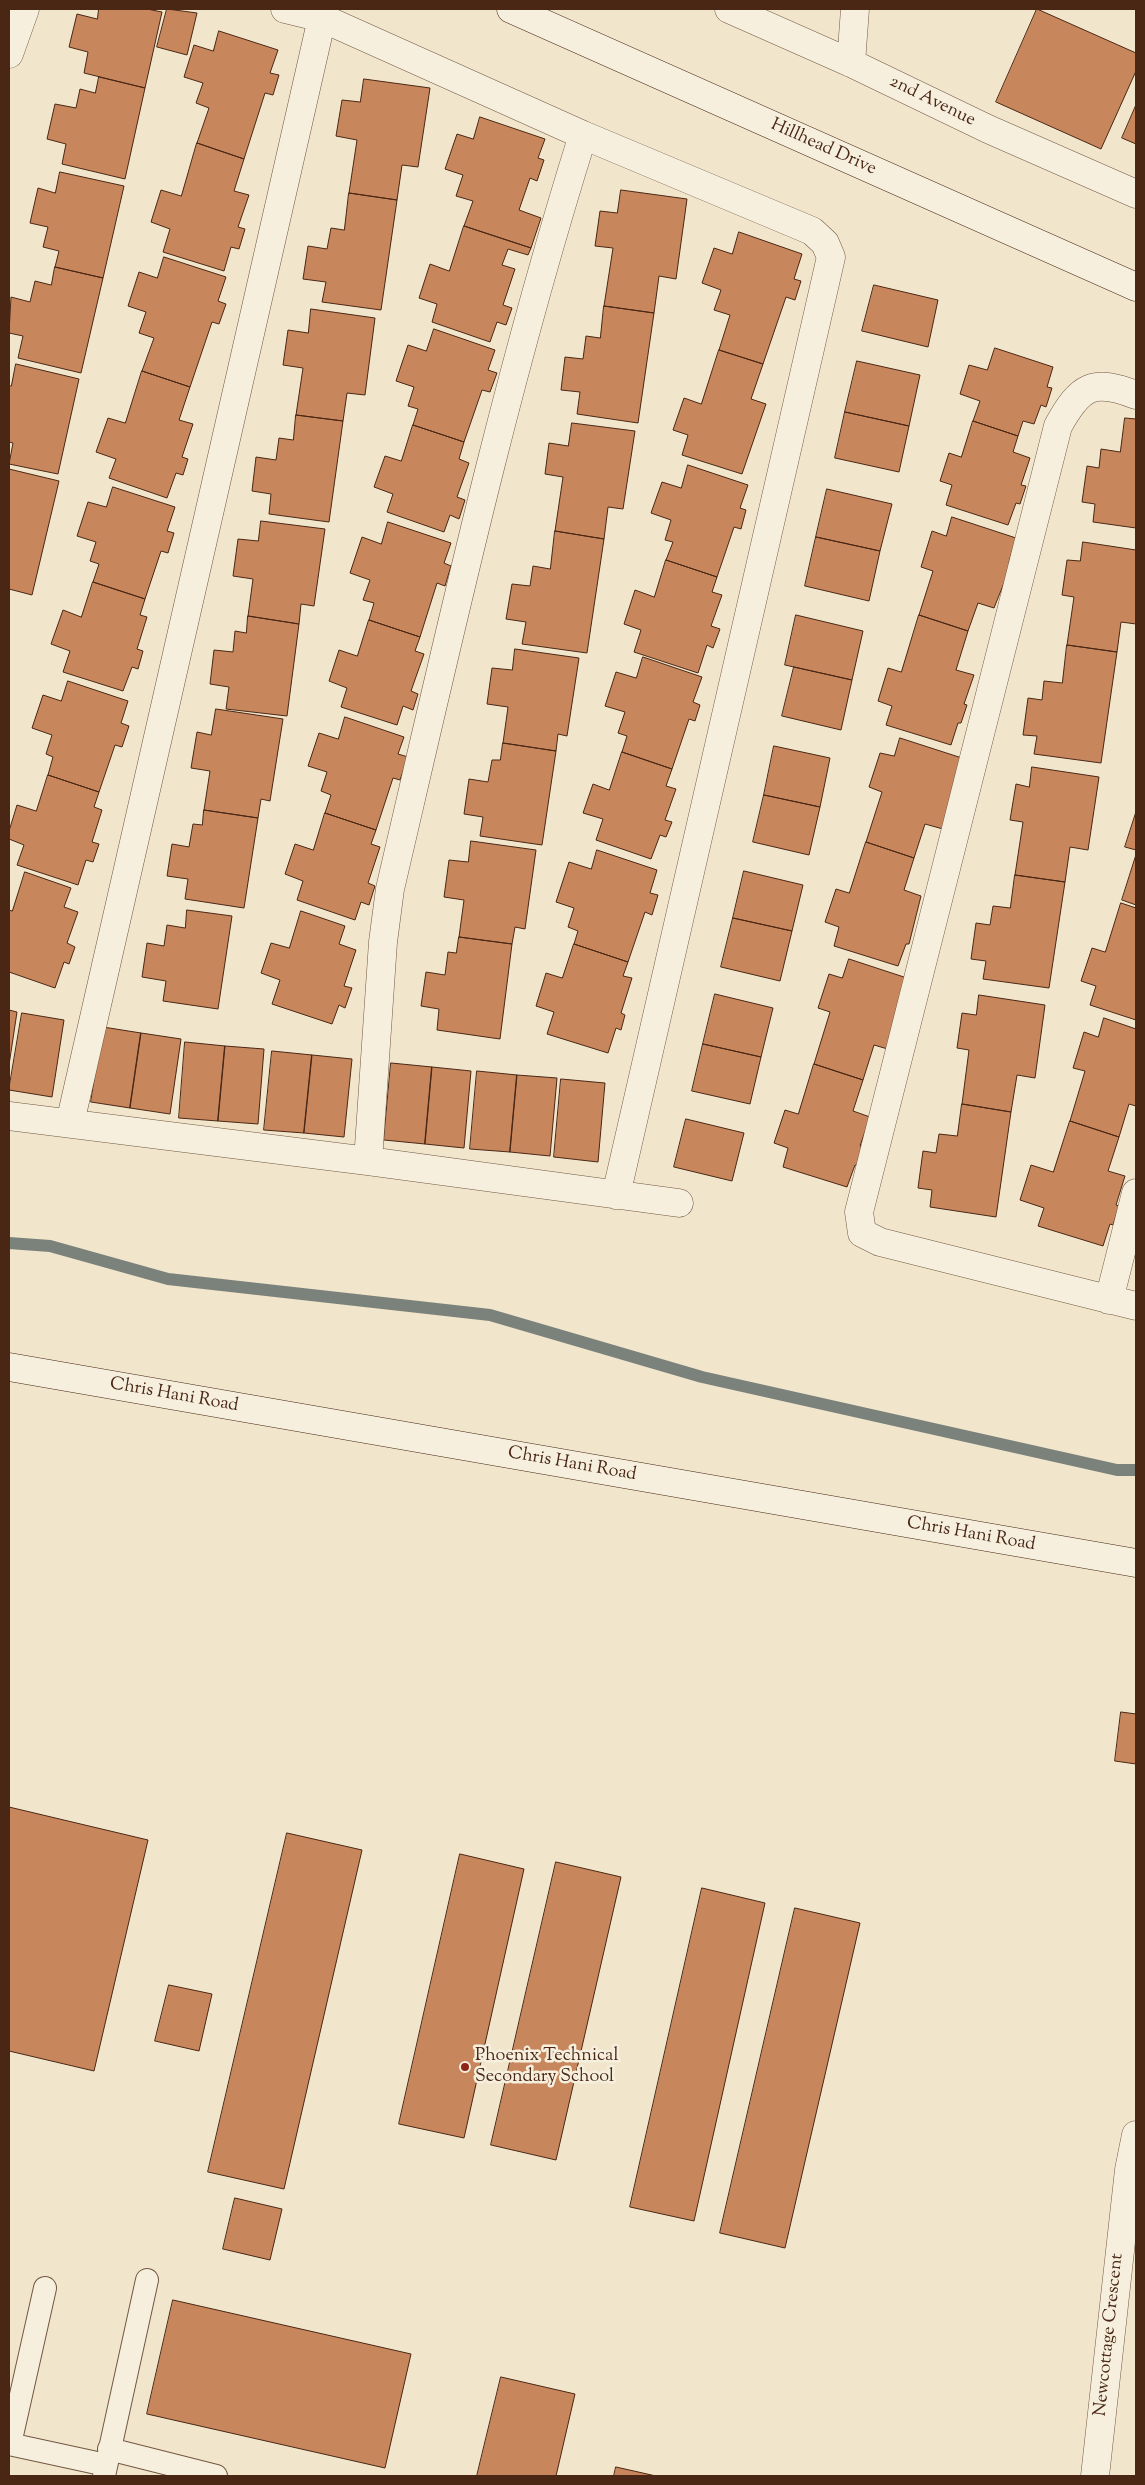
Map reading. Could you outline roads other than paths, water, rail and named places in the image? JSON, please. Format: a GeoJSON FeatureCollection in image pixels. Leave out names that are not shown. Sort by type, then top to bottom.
{"type":"FeatureCollection","features":[{"type":"Feature","properties":{"kind":"street"},"geometry":{"type":"LineString","coordinates":[[9,54],[26,9]]}},
{"type":"Feature","properties":{"kind":"street"},"geometry":{"type":"LineString","coordinates":[[285,9],[322,18],[583,135],[812,231],[825,243],[831,257],[616,1195]]}},
{"type":"Feature","properties":{"kind":"street","name":"Hillhead Drive"},"geometry":{"type":"LineString","coordinates":[[511,9],[1136,287]]}},
{"type":"Feature","properties":{"kind":"street","name":"2nd Avenue"},"geometry":{"type":"LineString","coordinates":[[729,9],[851,63],[988,129],[1136,194]]}},
{"type":"Feature","properties":{"kind":"street"},"geometry":{"type":"LineString","coordinates":[[851,63],[855,9]]}},
{"type":"Feature","properties":{"kind":"street"},"geometry":{"type":"LineString","coordinates":[[70,1123],[322,18]]}},
{"type":"Feature","properties":{"kind":"street"},"geometry":{"type":"LineString","coordinates":[[368,1161],[383,942],[390,889],[481,498],[534,297],[583,135]]}},
{"type":"Feature","properties":{"kind":"street"},"geometry":{"type":"LineString","coordinates":[[1136,395],[1109,386],[1096,385],[1078,396],[1058,426],[859,1212],[862,1233],[880,1242],[1136,1306]]}},
{"type":"Feature","properties":{"kind":"street"},"geometry":{"type":"LineString","coordinates":[[9,1116],[368,1161],[680,1204]]}},
{"type":"Feature","properties":{"kind":"street"},"geometry":{"type":"LineString","coordinates":[[1110,1300],[1136,1193]]}},
{"type":"Feature","properties":{"kind":"street","name":"Chris Hani Road"},"geometry":{"type":"LineString","coordinates":[[9,1367],[1136,1563]]}},
{"type":"Feature","properties":{"kind":"street","name":"Newcottage Crescent"},"geometry":{"type":"LineString","coordinates":[[1095,2476],[1129,2170],[1136,2135]]}},
{"type":"Feature","properties":{"kind":"lane"},"geometry":{"type":"LineString","coordinates":[[106,2464],[146,2280]]}},
{"type":"Feature","properties":{"kind":"lane"},"geometry":{"type":"LineString","coordinates":[[45,2288],[9,2444],[106,2464],[216,2476]]}},
{"type":"Feature","properties":{"kind":"waterway"},"geometry":{"type":"LineString","coordinates":[[9,1243],[50,1246],[168,1279],[490,1315],[702,1377],[1117,1470],[1136,1470]]}},
{"type":"Feature","properties":{"kind":"place","name":"Phoenix Technical Secondary School"},"geometry":{"type":"Point","coordinates":[465,2067]}}]}
